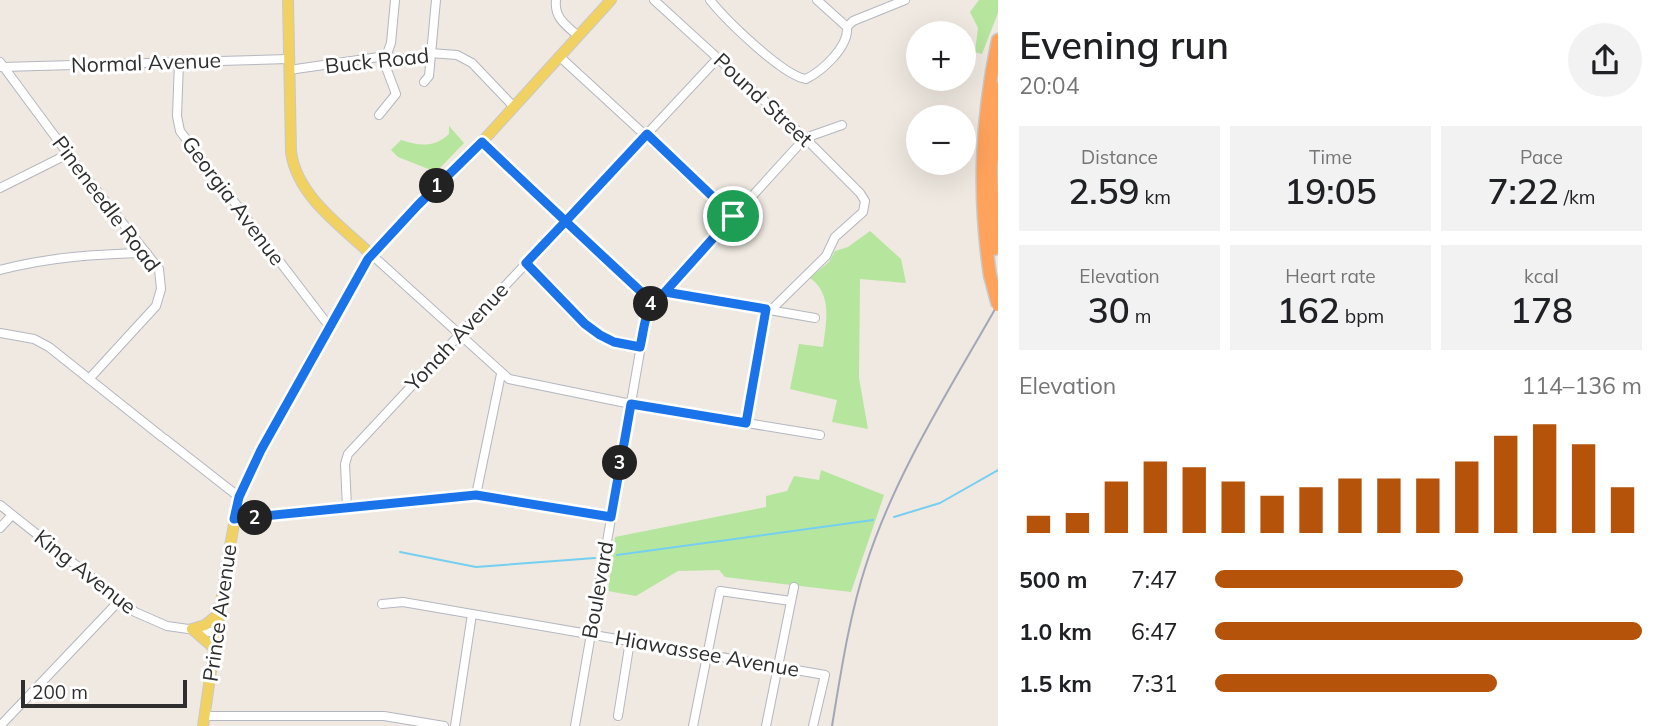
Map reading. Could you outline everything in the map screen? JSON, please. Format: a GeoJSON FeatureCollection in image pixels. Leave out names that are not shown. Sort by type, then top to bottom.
{"type":"FeatureCollection","features":[{"type":"Feature","properties":{"kind":"highway"},"geometry":{"type":"LineString","coordinates":[[995,272],[982,209],[982,157],[985,111],[998,40]]}},
{"type":"Feature","properties":{"kind":"highway"},"geometry":{"type":"LineString","coordinates":[[998,88],[991,169],[998,305]]}},
{"type":"Feature","properties":{"kind":"main road"},"geometry":{"type":"LineString","coordinates":[[288,0],[291,152],[295,173],[309,195],[372,255]]}},
{"type":"Feature","properties":{"kind":"main road","name":"Prince Avenue"},"geometry":{"type":"LineString","coordinates":[[204,721],[239,497],[265,441],[329,326],[372,255],[482,142],[608,1]]}},
{"type":"Feature","properties":{"kind":"main road"},"geometry":{"type":"LineString","coordinates":[[192,629],[205,625],[220,613]]}},
{"type":"Feature","properties":{"kind":"main road"},"geometry":{"type":"LineString","coordinates":[[192,629],[214,648]]}},
{"type":"Feature","properties":{"kind":"street"},"geometry":{"type":"LineString","coordinates":[[424,82],[429,76],[436,0]]}},
{"type":"Feature","properties":{"kind":"street"},"geometry":{"type":"LineString","coordinates":[[556,0],[555,8],[559,19],[578,36]]}},
{"type":"Feature","properties":{"kind":"street","name":"Pound Street"},"geometry":{"type":"LineString","coordinates":[[654,0],[805,138],[860,193],[865,205],[863,212],[835,237],[826,256],[769,309]]}},
{"type":"Feature","properties":{"kind":"street"},"geometry":{"type":"LineString","coordinates":[[710,0],[767,56],[800,79],[810,78],[837,51],[845,42],[847,27],[853,21],[905,0]]}},
{"type":"Feature","properties":{"kind":"street"},"geometry":{"type":"LineString","coordinates":[[817,0],[847,27]]}},
{"type":"Feature","properties":{"kind":"street"},"geometry":{"type":"LineString","coordinates":[[379,115],[396,94],[384,57],[391,43],[395,3]]}},
{"type":"Feature","properties":{"kind":"street","name":"Buck Road"},"geometry":{"type":"LineString","coordinates":[[289,70],[384,57],[411,59],[430,53],[464,57],[514,107]]}},
{"type":"Feature","properties":{"kind":"street"},"geometry":{"type":"LineString","coordinates":[[559,56],[647,134],[733,216]]}},
{"type":"Feature","properties":{"kind":"street","name":"Yonah Avenue"},"geometry":{"type":"LineString","coordinates":[[347,508],[345,464],[348,454],[718,58]]}},
{"type":"Feature","properties":{"kind":"street","name":"Normal Avenue"},"geometry":{"type":"LineString","coordinates":[[1,66],[289,59]]}},
{"type":"Feature","properties":{"kind":"street","name":"Georgia Avenue"},"geometry":{"type":"LineString","coordinates":[[179,62],[177,116],[180,131],[329,326]]}},
{"type":"Feature","properties":{"kind":"street","name":"Pineneedle Road"},"geometry":{"type":"LineString","coordinates":[[1,66],[159,269],[161,289],[156,306],[89,379]]}},
{"type":"Feature","properties":{"kind":"street"},"geometry":{"type":"LineString","coordinates":[[482,142],[652,302],[665,292],[805,138],[842,125]]}},
{"type":"Feature","properties":{"kind":"street"},"geometry":{"type":"LineString","coordinates":[[0,188],[68,154]]}},
{"type":"Feature","properties":{"kind":"street"},"geometry":{"type":"LineString","coordinates":[[0,270],[86,254],[147,253]]}},
{"type":"Feature","properties":{"kind":"street"},"geometry":{"type":"LineString","coordinates":[[372,255],[501,374],[516,382],[820,435]]}},
{"type":"Feature","properties":{"kind":"street"},"geometry":{"type":"LineString","coordinates":[[526,263],[585,324],[614,342],[640,347]]}},
{"type":"Feature","properties":{"kind":"street"},"geometry":{"type":"LineString","coordinates":[[665,292],[815,317]]}},
{"type":"Feature","properties":{"kind":"street","name":"Boulevard"},"geometry":{"type":"LineString","coordinates":[[575,726],[640,347],[652,302]]}},
{"type":"Feature","properties":{"kind":"street"},"geometry":{"type":"LineString","coordinates":[[746,423],[769,309]]}},
{"type":"Feature","properties":{"kind":"street"},"geometry":{"type":"LineString","coordinates":[[0,333],[34,340],[49,347],[239,497]]}},
{"type":"Feature","properties":{"kind":"street"},"geometry":{"type":"LineString","coordinates":[[476,495],[501,374]]}},
{"type":"Feature","properties":{"kind":"street"},"geometry":{"type":"LineString","coordinates":[[234,519],[476,495],[611,517]]}},
{"type":"Feature","properties":{"kind":"street","name":"King Avenue"},"geometry":{"type":"LineString","coordinates":[[0,505],[119,601],[152,621],[217,633]]}},
{"type":"Feature","properties":{"kind":"street"},"geometry":{"type":"LineString","coordinates":[[0,528],[12,515]]}},
{"type":"Feature","properties":{"kind":"street"},"geometry":{"type":"LineString","coordinates":[[765,726],[794,587]]}},
{"type":"Feature","properties":{"kind":"street"},"geometry":{"type":"LineString","coordinates":[[693,726],[720,591],[791,601]]}},
{"type":"Feature","properties":{"kind":"street"},"geometry":{"type":"LineString","coordinates":[[1,723],[119,601]]}},
{"type":"Feature","properties":{"kind":"street","name":"Hiawassee Avenue"},"geometry":{"type":"LineString","coordinates":[[382,604],[403,602],[825,675],[813,726]]}},
{"type":"Feature","properties":{"kind":"street"},"geometry":{"type":"LineString","coordinates":[[455,726],[472,614]]}},
{"type":"Feature","properties":{"kind":"street"},"geometry":{"type":"LineString","coordinates":[[618,716],[630,641]]}},
{"type":"Feature","properties":{"kind":"street"},"geometry":{"type":"LineString","coordinates":[[204,721],[384,716],[444,726]]}},
{"type":"Feature","properties":{"kind":"green space"},"geometry":{"type":"Polygon","coordinates":[[[979,0],[998,0],[998,13],[982,54],[976,52],[978,28],[970,12],[979,0]]]}},
{"type":"Feature","properties":{"kind":"green space"},"geometry":{"type":"Polygon","coordinates":[[[449,126],[464,143],[436,172],[398,157],[391,150],[401,140],[414,144],[438,142],[449,134],[449,126]]]}},
{"type":"Feature","properties":{"kind":"green space"},"geometry":{"type":"Polygon","coordinates":[[[870,231],[901,259],[906,283],[860,279],[859,378],[868,429],[832,422],[837,400],[790,389],[799,344],[823,347],[825,301],[822,292],[810,278],[829,262],[835,251],[848,247],[870,231]]]}},
{"type":"Feature","properties":{"kind":"green space"},"geometry":{"type":"Polygon","coordinates":[[[821,470],[884,495],[851,592],[725,577],[719,570],[678,571],[636,596],[608,591],[615,537],[766,507],[766,496],[787,491],[794,476],[819,480],[821,470]]]}},
{"type":"Feature","properties":{"kind":"waterway"},"geometry":{"type":"LineString","coordinates":[[894,517],[940,503],[998,470]]}},
{"type":"Feature","properties":{"kind":"waterway"},"geometry":{"type":"LineString","coordinates":[[617,555],[873,520]]}},
{"type":"Feature","properties":{"kind":"waterway"},"geometry":{"type":"LineString","coordinates":[[400,552],[476,567],[595,558]]}},
{"type":"Feature","properties":{"kind":"railway"},"geometry":{"type":"LineString","coordinates":[[832,726],[855,604],[878,531],[908,464],[998,304]]}},
{"type":"Feature","properties":{"kind":"route"},"geometry":{"type":"LineString","coordinates":[[733,216],[647,134],[566,221],[526,263],[585,324],[614,342],[640,347],[652,302],[665,292],[766,309],[746,423],[631,404],[611,517],[476,495],[234,519],[244,484],[261,450],[368,259],[482,142],[517,176],[566,221],[652,302],[665,292],[733,216]]}}]}
